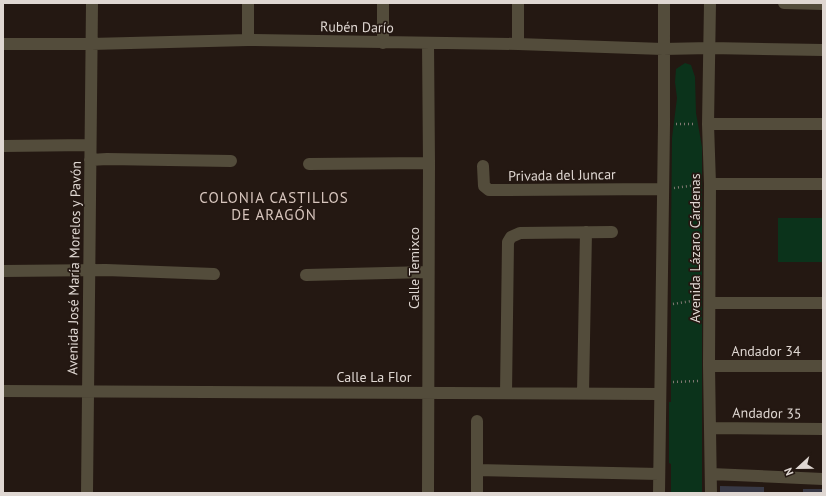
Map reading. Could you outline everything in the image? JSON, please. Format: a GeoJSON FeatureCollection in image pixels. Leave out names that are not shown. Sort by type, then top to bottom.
{"type":"FeatureCollection","features":[{"type":"Feature","properties":{"kind":"street","name":"Avenida José María Morelos y Pavón"},"geometry":{"type":"LineString","coordinates":[[87,493],[92,3]]}},
{"type":"Feature","properties":{"kind":"street"},"geometry":{"type":"LineString","coordinates":[[248,3],[248,40]]}},
{"type":"Feature","properties":{"kind":"street"},"geometry":{"type":"LineString","coordinates":[[383,3],[383,43]]}},
{"type":"Feature","properties":{"kind":"street"},"geometry":{"type":"LineString","coordinates":[[518,3],[518,44]]}},
{"type":"Feature","properties":{"kind":"street"},"geometry":{"type":"LineString","coordinates":[[659,493],[664,125],[664,3]]}},
{"type":"Feature","properties":{"kind":"street","name":"Avenida Lázaro Cárdenas"},"geometry":{"type":"LineString","coordinates":[[710,3],[708,124],[710,184],[709,366],[711,493]]}},
{"type":"Feature","properties":{"kind":"street"},"geometry":{"type":"LineString","coordinates":[[784,3],[823,4]]}},
{"type":"Feature","properties":{"kind":"street","name":"Rubén Darío"},"geometry":{"type":"LineString","coordinates":[[3,44],[91,44],[248,40],[518,44],[663,49],[710,48],[823,50]]}},
{"type":"Feature","properties":{"kind":"street","name":"Calle Temixco"},"geometry":{"type":"LineString","coordinates":[[428,43],[428,493]]}},
{"type":"Feature","properties":{"kind":"street"},"geometry":{"type":"LineString","coordinates":[[708,124],[823,124]]}},
{"type":"Feature","properties":{"kind":"street"},"geometry":{"type":"LineString","coordinates":[[3,146],[90,145]]}},
{"type":"Feature","properties":{"kind":"street"},"geometry":{"type":"LineString","coordinates":[[90,160],[107,158],[230,161]]}},
{"type":"Feature","properties":{"kind":"street"},"geometry":{"type":"LineString","coordinates":[[310,164],[429,163]]}},
{"type":"Feature","properties":{"kind":"street","name":"Privada del Juncar"},"geometry":{"type":"LineString","coordinates":[[483,166],[484,186],[489,190],[662,189]]}},
{"type":"Feature","properties":{"kind":"street"},"geometry":{"type":"LineString","coordinates":[[710,184],[823,184]]}},
{"type":"Feature","properties":{"kind":"street"},"geometry":{"type":"LineString","coordinates":[[583,393],[586,232]]}},
{"type":"Feature","properties":{"kind":"street"},"geometry":{"type":"LineString","coordinates":[[506,393],[508,242],[510,238],[520,233],[612,232]]}},
{"type":"Feature","properties":{"kind":"street"},"geometry":{"type":"LineString","coordinates":[[3,271],[89,270],[214,274]]}},
{"type":"Feature","properties":{"kind":"street"},"geometry":{"type":"LineString","coordinates":[[306,275],[428,272]]}},
{"type":"Feature","properties":{"kind":"street"},"geometry":{"type":"LineString","coordinates":[[710,301],[823,303]]}},
{"type":"Feature","properties":{"kind":"street","name":"Andador 34"},"geometry":{"type":"LineString","coordinates":[[709,366],[823,366]]}},
{"type":"Feature","properties":{"kind":"street","name":"Calle La Flor"},"geometry":{"type":"LineString","coordinates":[[3,391],[583,393],[660,388]]}},
{"type":"Feature","properties":{"kind":"street"},"geometry":{"type":"LineString","coordinates":[[477,421],[477,493]]}},
{"type":"Feature","properties":{"kind":"street","name":"Andador 35"},"geometry":{"type":"LineString","coordinates":[[710,428],[823,429]]}},
{"type":"Feature","properties":{"kind":"street"},"geometry":{"type":"LineString","coordinates":[[477,470],[659,474]]}},
{"type":"Feature","properties":{"kind":"street"},"geometry":{"type":"LineString","coordinates":[[711,474],[823,479]]}},
{"type":"Feature","properties":{"kind":"path"},"geometry":{"type":"LineString","coordinates":[[664,125],[708,124]]}},
{"type":"Feature","properties":{"kind":"path"},"geometry":{"type":"LineString","coordinates":[[662,189],[710,184]]}},
{"type":"Feature","properties":{"kind":"path"},"geometry":{"type":"LineString","coordinates":[[661,306],[710,301]]}},
{"type":"Feature","properties":{"kind":"path"},"geometry":{"type":"LineString","coordinates":[[660,388],[710,381]]}},
{"type":"Feature","properties":{"kind":"green space"},"geometry":{"type":"Polygon","coordinates":[[[685,63],[691,65],[695,77],[696,113],[702,147],[702,493],[671,493],[671,464],[669,463],[669,402],[671,402],[672,138],[677,98],[675,82],[676,69],[685,63]]]}},
{"type":"Feature","properties":{"kind":"green space"},"geometry":{"type":"Polygon","coordinates":[[[778,218],[823,218],[823,262],[778,262],[778,218]]]}},
{"type":"Feature","properties":{"kind":"building"},"geometry":{"type":"Polygon","coordinates":[[[720,486],[764,487],[764,493],[720,493],[720,486]]]}},
{"type":"Feature","properties":{"kind":"building"},"geometry":{"type":"Polygon","coordinates":[[[803,489],[823,489],[823,493],[803,493],[803,489]]]}},
{"type":"Feature","properties":{"kind":"district","name":"COLONIA CASTILLOS DE ARAGÓN"},"geometry":{"type":"Point","coordinates":[274,206]}}]}
